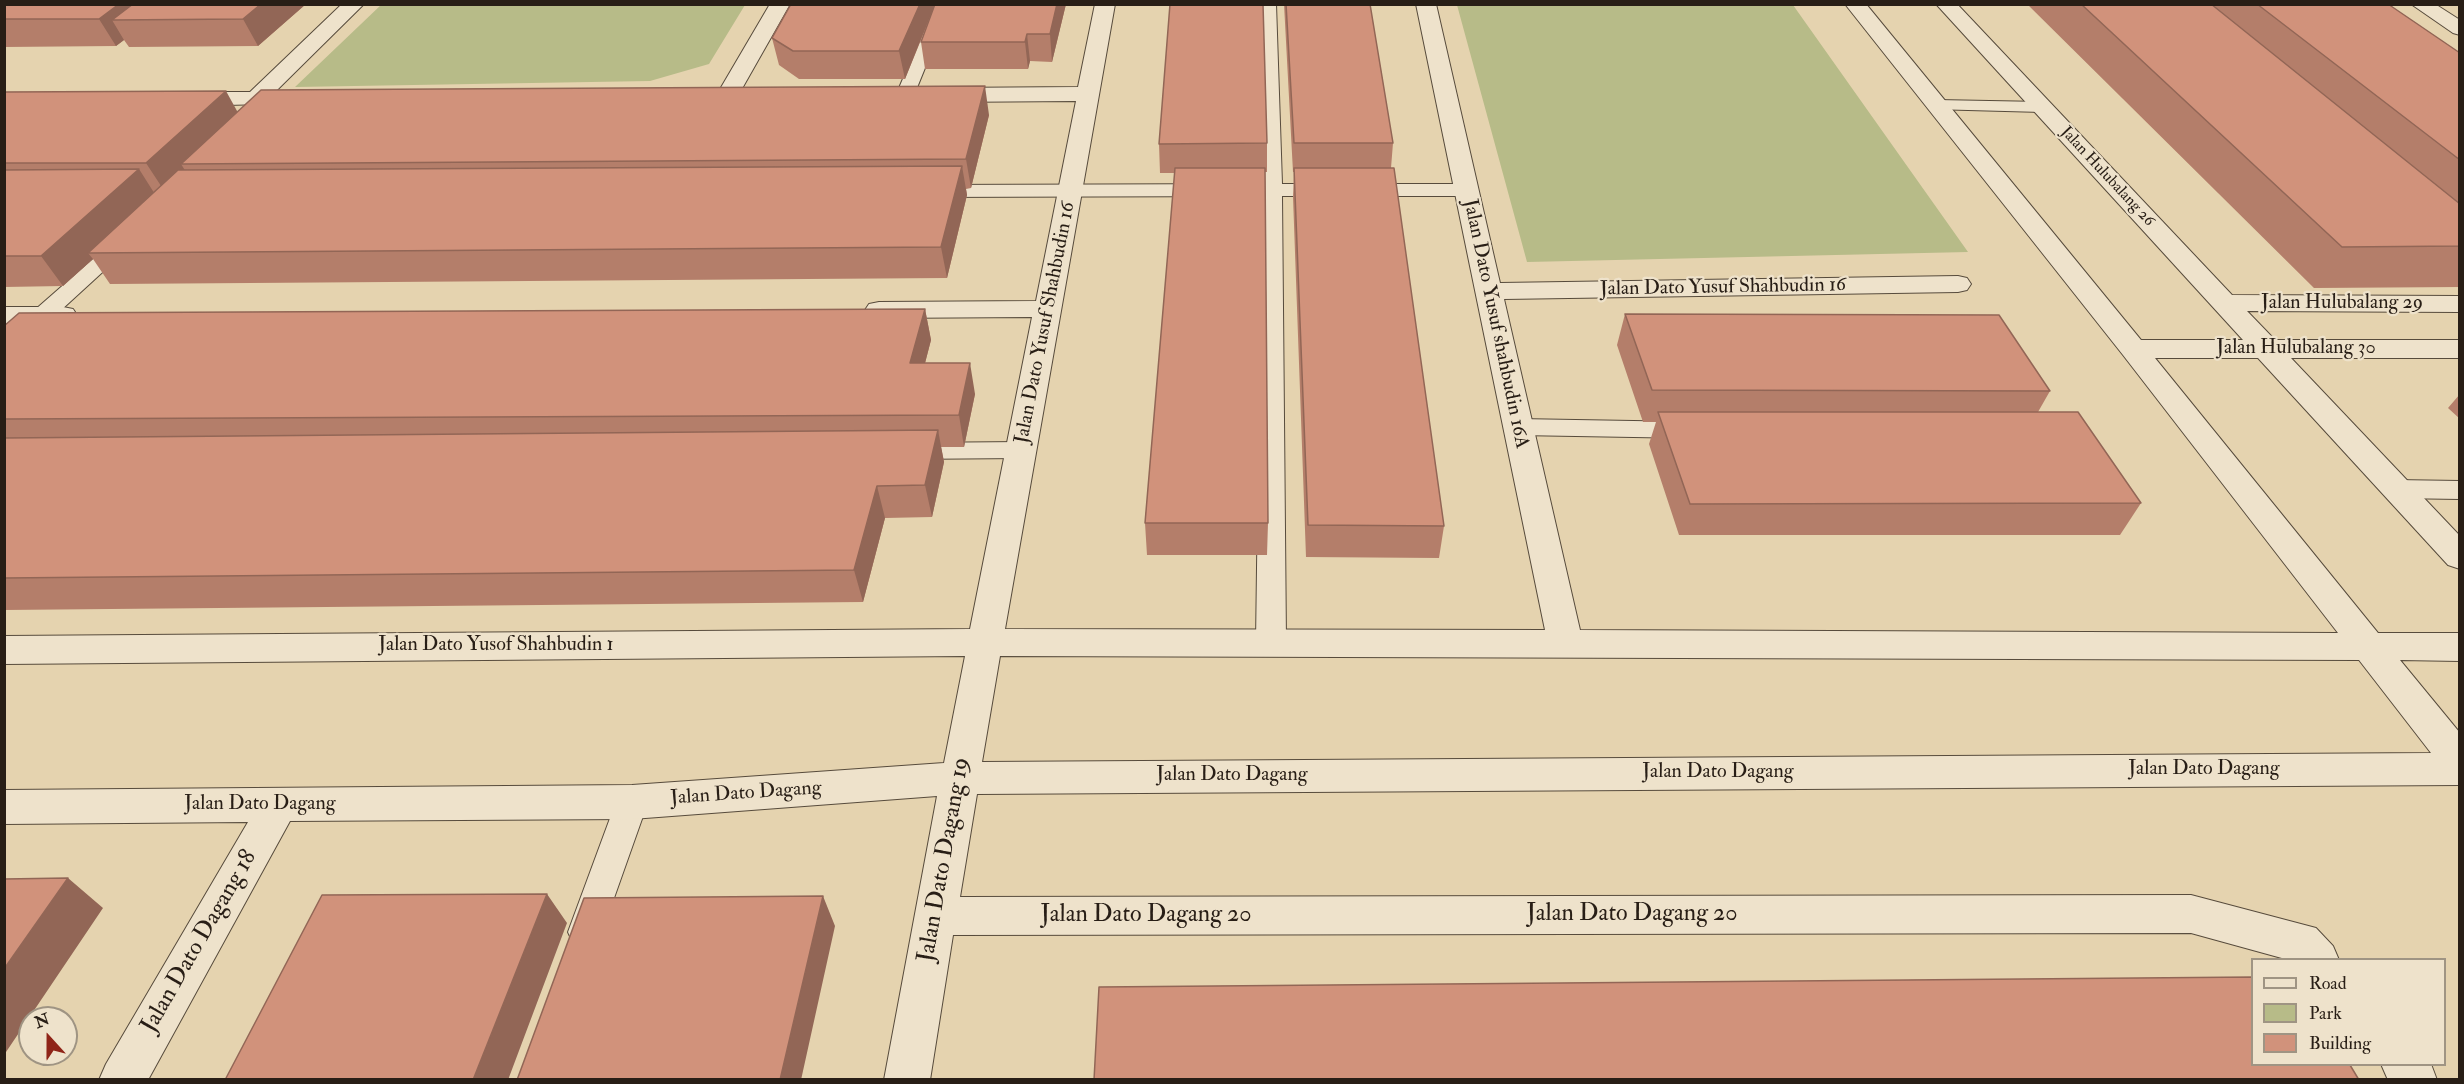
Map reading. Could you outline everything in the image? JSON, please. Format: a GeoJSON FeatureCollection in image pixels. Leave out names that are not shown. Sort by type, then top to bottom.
{"type":"FeatureCollection","features":[{"type":"Feature","properties":{"kind":"street"},"geometry":{"type":"LineString","coordinates":[[255,99],[354,4]]}},
{"type":"Feature","properties":{"kind":"street"},"geometry":{"type":"LineString","coordinates":[[727,96],[780,4]]}},
{"type":"Feature","properties":{"kind":"street","name":"Jalan Dato Yusuf Shahbudin 16"},"geometry":{"type":"LineString","coordinates":[[987,642],[1105,4]]}},
{"type":"Feature","properties":{"kind":"street","name":"Jalan Dato Yusuf shahbudin 16A"},"geometry":{"type":"LineString","coordinates":[[1426,4],[1564,643]]}},
{"type":"Feature","properties":{"kind":"street"},"geometry":{"type":"LineString","coordinates":[[1855,4],[2133,349],[2460,762]]}},
{"type":"Feature","properties":{"kind":"street","name":"Jalan Hulubalang 26"},"geometry":{"type":"LineString","coordinates":[[1946,4],[2460,557]]}},
{"type":"Feature","properties":{"kind":"street"},"geometry":{"type":"LineString","coordinates":[[2421,4],[2460,29]]}},
{"type":"Feature","properties":{"kind":"street"},"geometry":{"type":"LineString","coordinates":[[882,95],[1088,94]]}},
{"type":"Feature","properties":{"kind":"street"},"geometry":{"type":"LineString","coordinates":[[704,96],[751,96]]}},
{"type":"Feature","properties":{"kind":"street"},"geometry":{"type":"LineString","coordinates":[[171,99],[318,98]]}},
{"type":"Feature","properties":{"kind":"street","name":"Jalan Dato Yusuf Shahbudin 16"},"geometry":{"type":"LineString","coordinates":[[1488,291],[1958,284]]}},
{"type":"Feature","properties":{"kind":"street","name":"Jalan Hulubalang 29"},"geometry":{"type":"LineString","coordinates":[[2224,303],[2460,304]]}},
{"type":"Feature","properties":{"kind":"street"},"geometry":{"type":"LineString","coordinates":[[857,310],[1048,309]]}},
{"type":"Feature","properties":{"kind":"street"},"geometry":{"type":"LineString","coordinates":[[4,315],[91,314]]}},
{"type":"Feature","properties":{"kind":"street","name":"Jalan Hulubalang 30"},"geometry":{"type":"LineString","coordinates":[[2133,349],[2460,349]]}},
{"type":"Feature","properties":{"kind":"street","name":"Jalan Dato Yusof Shahbudin 1"},"geometry":{"type":"LineString","coordinates":[[4,650],[987,642],[2460,647]]}},
{"type":"Feature","properties":{"kind":"street","name":"Jalan Dato Dagang 19"},"geometry":{"type":"LineString","coordinates":[[907,1080],[958,778],[987,642]]}},
{"type":"Feature","properties":{"kind":"street","name":"Jalan Dato Dagang"},"geometry":{"type":"LineString","coordinates":[[4,807],[632,802],[958,778],[2460,769]]}},
{"type":"Feature","properties":{"kind":"street","name":"Jalan Dato Dagang 18"},"geometry":{"type":"LineString","coordinates":[[122,1080],[279,805]]}},
{"type":"Feature","properties":{"kind":"street","name":"Jalan Dato Dagang 20"},"geometry":{"type":"LineString","coordinates":[[935,916],[2191,914],[2301,942],[2317,958]]}},
{"type":"Feature","properties":{"kind":"street"},"geometry":{"type":"LineString","coordinates":[[2405,1066],[2414,1080]]}},
{"type":"Feature","properties":{"kind":"lane"},"geometry":{"type":"LineString","coordinates":[[905,95],[943,4]]}},
{"type":"Feature","properties":{"kind":"lane"},"geometry":{"type":"LineString","coordinates":[[1268,4],[1272,189],[1272,642]]}},
{"type":"Feature","properties":{"kind":"lane"},"geometry":{"type":"LineString","coordinates":[[257,121],[282,98]]}},
{"type":"Feature","properties":{"kind":"lane"},"geometry":{"type":"LineString","coordinates":[[1937,105],[2042,107]]}},
{"type":"Feature","properties":{"kind":"lane"},"geometry":{"type":"LineString","coordinates":[[915,191],[1466,190]]}},
{"type":"Feature","properties":{"kind":"lane"},"geometry":{"type":"LineString","coordinates":[[4,350],[139,229]]}},
{"type":"Feature","properties":{"kind":"lane"},"geometry":{"type":"LineString","coordinates":[[1518,427],[1718,430]]}},
{"type":"Feature","properties":{"kind":"lane"},"geometry":{"type":"LineString","coordinates":[[878,451],[1022,450]]}},
{"type":"Feature","properties":{"kind":"lane"},"geometry":{"type":"LineString","coordinates":[[2395,489],[2460,490]]}},
{"type":"Feature","properties":{"kind":"lane"},"geometry":{"type":"LineString","coordinates":[[575,957],[632,802]]}},
{"type":"Feature","properties":{"kind":"green space"},"geometry":{"type":"Polygon","coordinates":[[[382,4],[745,5],[709,64],[650,81],[295,87],[382,4]]]}},
{"type":"Feature","properties":{"kind":"green space"},"geometry":{"type":"Polygon","coordinates":[[[1457,5],[1793,5],[1968,252],[1527,262],[1457,5]]]}},
{"type":"Feature","properties":{"kind":"building"},"geometry":{"type":"Polygon","coordinates":[[[4,4],[119,4],[99,19],[4,19],[4,4]]]}},
{"type":"Feature","properties":{"kind":"building"},"geometry":{"type":"Polygon","coordinates":[[[133,4],[261,4],[243,19],[112,20],[133,4]]]}},
{"type":"Feature","properties":{"kind":"building"},"geometry":{"type":"Polygon","coordinates":[[[791,4],[920,4],[899,51],[793,51],[772,38],[791,4]]]}},
{"type":"Feature","properties":{"kind":"building"},"geometry":{"type":"Polygon","coordinates":[[[935,4],[1057,4],[1050,34],[1027,34],[1025,42],[921,42],[935,4]]]}},
{"type":"Feature","properties":{"kind":"building"},"geometry":{"type":"Polygon","coordinates":[[[1170,4],[1263,4],[1267,143],[1159,144],[1170,4]]]}},
{"type":"Feature","properties":{"kind":"building"},"geometry":{"type":"Polygon","coordinates":[[[1286,4],[1370,4],[1393,143],[1294,143],[1286,4]]]}},
{"type":"Feature","properties":{"kind":"building"},"geometry":{"type":"Polygon","coordinates":[[[2081,4],[2211,4],[2460,204],[2460,246],[2342,247],[2081,4]]]}},
{"type":"Feature","properties":{"kind":"building"},"geometry":{"type":"Polygon","coordinates":[[[2257,4],[2388,4],[2460,53],[2460,160],[2257,4]]]}},
{"type":"Feature","properties":{"kind":"building"},"geometry":{"type":"Polygon","coordinates":[[[985,86],[966,159],[181,164],[261,90],[985,86]]]}},
{"type":"Feature","properties":{"kind":"building"},"geometry":{"type":"Polygon","coordinates":[[[226,91],[146,163],[4,163],[4,92],[226,91]]]}},
{"type":"Feature","properties":{"kind":"building"},"geometry":{"type":"Polygon","coordinates":[[[962,166],[941,247],[88,253],[178,170],[962,166]]]}},
{"type":"Feature","properties":{"kind":"building"},"geometry":{"type":"Polygon","coordinates":[[[1175,168],[1265,168],[1268,523],[1145,523],[1175,168]]]}},
{"type":"Feature","properties":{"kind":"building"},"geometry":{"type":"Polygon","coordinates":[[[1294,168],[1394,168],[1444,526],[1308,525],[1294,168]]]}},
{"type":"Feature","properties":{"kind":"building"},"geometry":{"type":"Polygon","coordinates":[[[139,169],[41,256],[4,256],[4,170],[139,169]]]}},
{"type":"Feature","properties":{"kind":"building"},"geometry":{"type":"Polygon","coordinates":[[[925,309],[910,363],[970,363],[959,415],[4,419],[4,326],[19,313],[925,309]]]}},
{"type":"Feature","properties":{"kind":"building"},"geometry":{"type":"Polygon","coordinates":[[[1625,314],[1999,315],[2050,391],[1652,390],[1625,314]]]}},
{"type":"Feature","properties":{"kind":"building"},"geometry":{"type":"Polygon","coordinates":[[[1658,412],[2078,412],[2141,503],[1690,504],[1658,412]]]}},
{"type":"Feature","properties":{"kind":"building"},"geometry":{"type":"Polygon","coordinates":[[[938,430],[925,485],[877,486],[854,570],[4,578],[4,438],[938,430]]]}},
{"type":"Feature","properties":{"kind":"building"},"geometry":{"type":"Polygon","coordinates":[[[68,878],[4,969],[4,879],[68,878]]]}},
{"type":"Feature","properties":{"kind":"building"},"geometry":{"type":"Polygon","coordinates":[[[547,894],[473,1080],[225,1080],[322,895],[547,894]]]}},
{"type":"Feature","properties":{"kind":"building"},"geometry":{"type":"Polygon","coordinates":[[[823,896],[780,1080],[517,1080],[584,898],[823,896]]]}},
{"type":"Feature","properties":{"kind":"building"},"geometry":{"type":"Polygon","coordinates":[[[2251,977],[2251,1066],[2351,1066],[2359,1080],[1094,1080],[1099,987],[2251,977]]]}}]}
